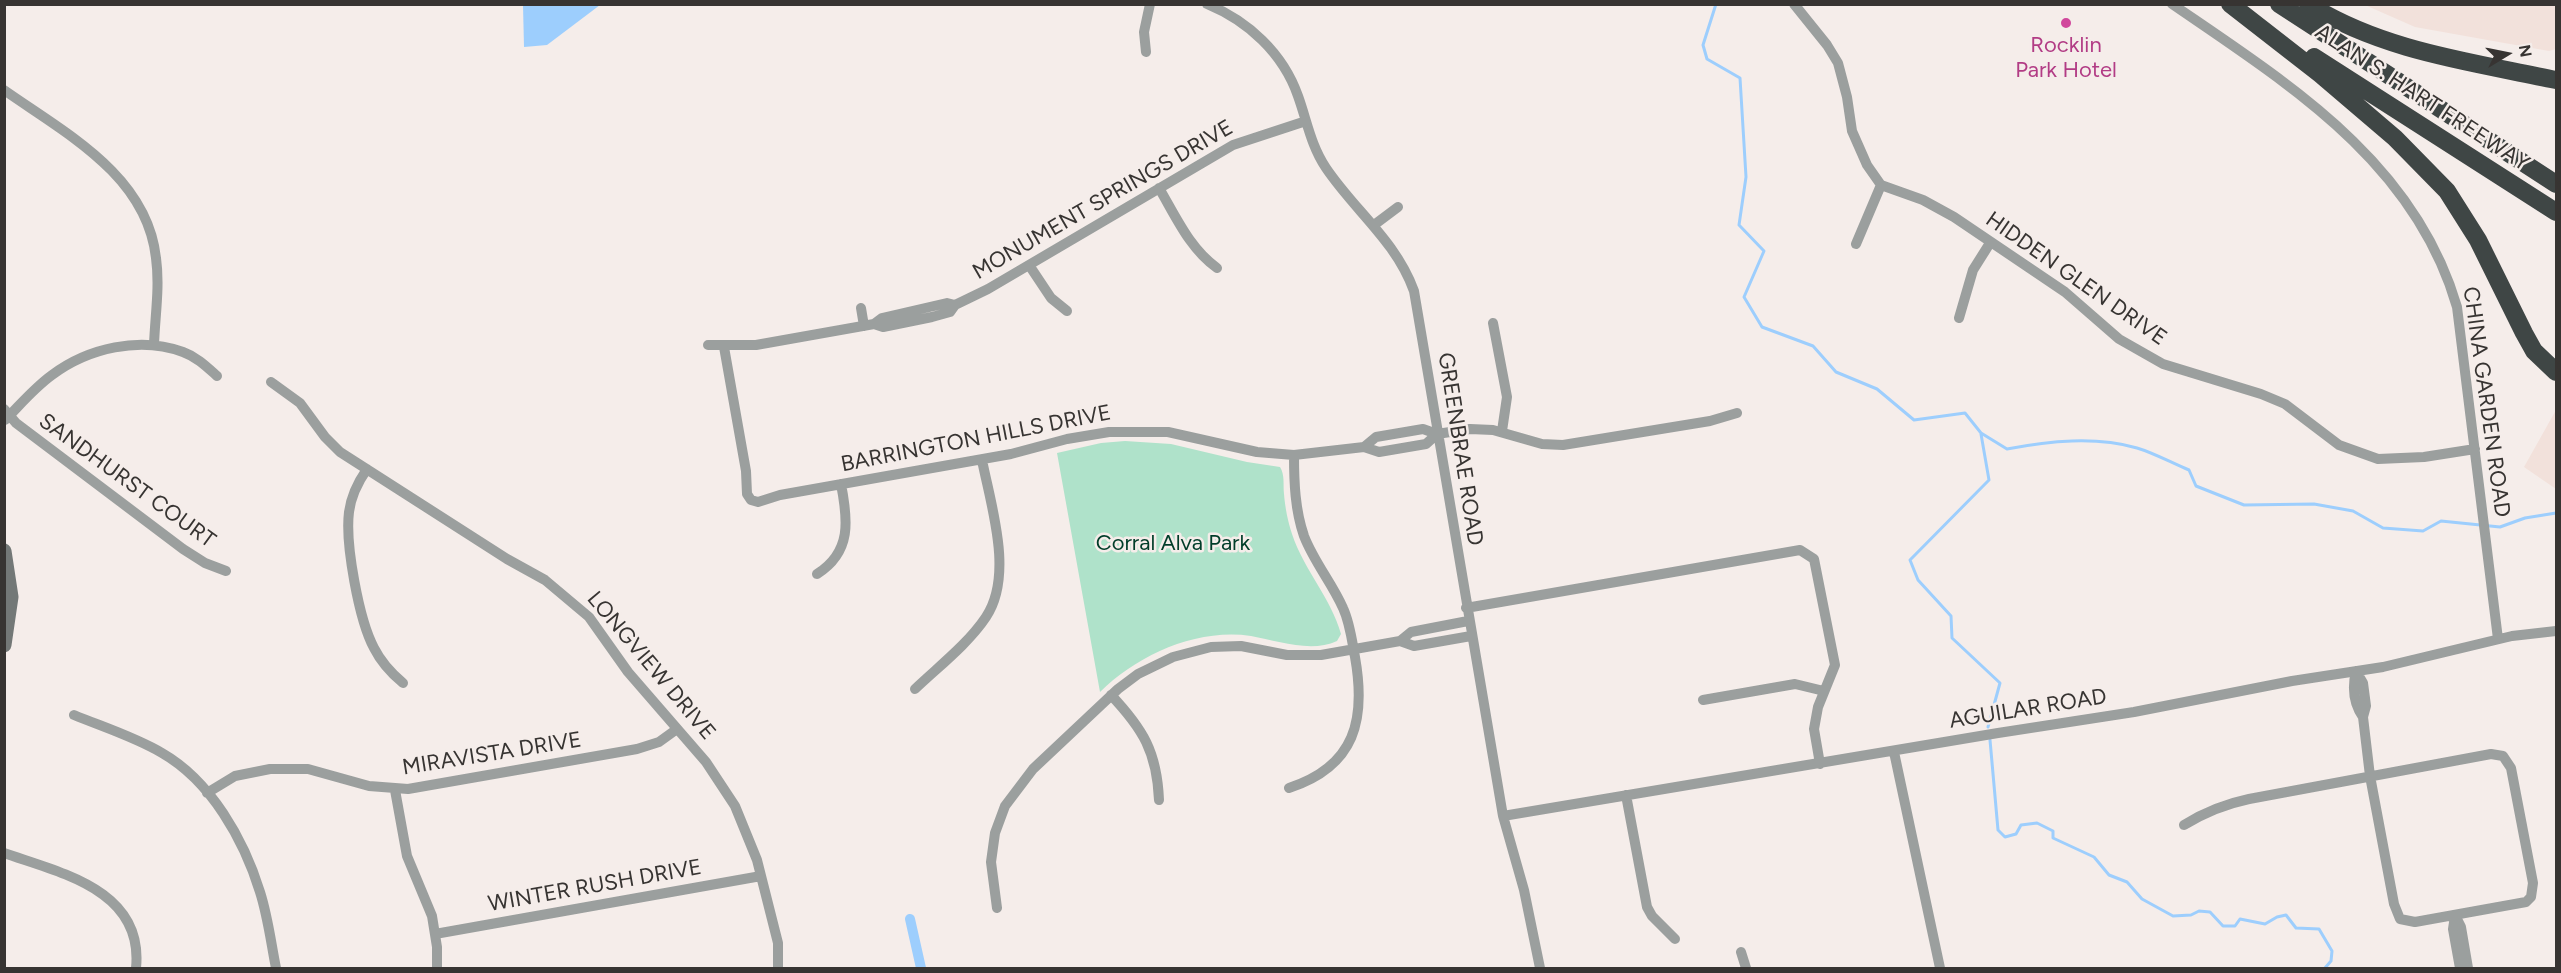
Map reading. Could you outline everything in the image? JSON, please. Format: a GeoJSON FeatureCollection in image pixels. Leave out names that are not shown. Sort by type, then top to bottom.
{"type":"FeatureCollection","features":[{"type":"Feature","properties":{"kind":"highway","name":"ALAN S. HART FREEWAY"},"geometry":{"type":"LineString","coordinates":[[2231,4],[2556,212]]}},
{"type":"Feature","properties":{"kind":"highway"},"geometry":{"type":"LineString","coordinates":[[2231,4],[2320,74],[2395,138],[2440,184],[2464,216],[2535,351],[2556,372]]}},
{"type":"Feature","properties":{"kind":"highway","name":"ALAN S. HART FREEWAY"},"geometry":{"type":"LineString","coordinates":[[2279,4],[2556,184]]}},
{"type":"Feature","properties":{"kind":"highway"},"geometry":{"type":"LineString","coordinates":[[2308,4],[2330,18],[2397,44],[2556,80]]}},
{"type":"Feature","properties":{"kind":"street"},"geometry":{"type":"LineString","coordinates":[[1146,52],[1144,32],[1150,4]]}},
{"type":"Feature","properties":{"kind":"street","name":"GREENBRAE ROAD"},"geometry":{"type":"LineString","coordinates":[[1207,4],[1248,27],[1275,54],[1293,84],[1324,166],[1393,249],[1414,291],[1468,621],[1503,816],[1524,890],[1540,969]]}},
{"type":"Feature","properties":{"kind":"street"},"geometry":{"type":"LineString","coordinates":[[1794,4],[1827,45],[1838,63],[1847,97],[1852,131],[1867,165],[1881,185],[1856,244]]}},
{"type":"Feature","properties":{"kind":"street","name":"CHINA GARDEN ROAD"},"geometry":{"type":"LineString","coordinates":[[2172,4],[2258,63],[2355,141],[2376,162],[2420,221],[2447,273],[2457,307],[2498,639]]}},
{"type":"Feature","properties":{"kind":"street"},"geometry":{"type":"LineString","coordinates":[[4,90],[105,163],[124,183],[139,204],[150,230],[156,258],[157,294],[154,345]]}},
{"type":"Feature","properties":{"kind":"street","name":"MONUMENT SPRINGS DRIVE"},"geometry":{"type":"LineString","coordinates":[[708,345],[724,347],[756,345],[869,325],[883,327],[950,312],[955,305],[979,294],[1233,145],[1306,121]]}},
{"type":"Feature","properties":{"kind":"street","name":"HIDDEN GLEN DRIVE"},"geometry":{"type":"LineString","coordinates":[[1881,185],[1939,207],[2065,292],[2085,308],[2102,327],[2127,344],[2163,364],[2261,394],[2285,404],[2348,450],[2378,459],[2475,454]]}},
{"type":"Feature","properties":{"kind":"street"},"geometry":{"type":"LineString","coordinates":[[1159,189],[1194,246],[1217,268]]}},
{"type":"Feature","properties":{"kind":"street"},"geometry":{"type":"LineString","coordinates":[[1374,225],[1398,207]]}},
{"type":"Feature","properties":{"kind":"street"},"geometry":{"type":"LineString","coordinates":[[1959,318],[1973,270],[1990,243]]}},
{"type":"Feature","properties":{"kind":"street"},"geometry":{"type":"LineString","coordinates":[[1029,265],[1051,298],[1067,311]]}},
{"type":"Feature","properties":{"kind":"street"},"geometry":{"type":"LineString","coordinates":[[861,308],[869,325]]}},
{"type":"Feature","properties":{"kind":"street"},"geometry":{"type":"LineString","coordinates":[[1493,323],[1507,396],[1502,431]]}},
{"type":"Feature","properties":{"kind":"street"},"geometry":{"type":"LineString","coordinates":[[6,415],[42,382],[61,369],[84,357],[126,346],[154,345],[184,352],[194,357],[217,376]]}},
{"type":"Feature","properties":{"kind":"street","name":"BARRINGTON HILLS DRIVE"},"geometry":{"type":"LineString","coordinates":[[724,347],[746,471],[747,494],[751,500],[758,502],[780,495],[982,460],[1086,435],[1148,430],[1186,435],[1257,452],[1294,455],[1364,447],[1376,437],[1423,429],[1437,434],[1470,429],[1502,431],[1542,444],[1563,445],[1710,421],[1737,413]]}},
{"type":"Feature","properties":{"kind":"street","name":"LONGVIEW DRIVE"},"geometry":{"type":"LineString","coordinates":[[271,382],[300,403],[332,445],[564,594],[589,617],[628,672],[717,777],[735,806],[751,841],[761,876],[778,943],[778,969]]}},
{"type":"Feature","properties":{"kind":"street","name":"SANDHURST COURT"},"geometry":{"type":"LineString","coordinates":[[6,415],[183,549],[205,563],[226,571]]}},
{"type":"Feature","properties":{"kind":"street"},"geometry":{"type":"LineString","coordinates":[[1289,788],[1311,779],[1332,765],[1352,736],[1358,718],[1360,693],[1354,650],[1344,610],[1304,534],[1295,495],[1294,455]]}},
{"type":"Feature","properties":{"kind":"street"},"geometry":{"type":"LineString","coordinates":[[915,689],[979,626],[991,608],[999,587],[1000,564],[982,460]]}},
{"type":"Feature","properties":{"kind":"street"},"geometry":{"type":"LineString","coordinates":[[367,469],[356,488],[349,510],[350,550],[369,637],[384,664],[403,684]]}},
{"type":"Feature","properties":{"kind":"street"},"geometry":{"type":"LineString","coordinates":[[817,574],[832,563],[844,538],[847,521],[841,484]]}},
{"type":"Feature","properties":{"kind":"street"},"geometry":{"type":"LineString","coordinates":[[1466,608],[1800,550],[1814,559],[1835,665],[1818,707],[1814,729],[1820,764]]}},
{"type":"Feature","properties":{"kind":"street"},"geometry":{"type":"LineString","coordinates":[[4,551],[11,597],[4,645]]}},
{"type":"Feature","properties":{"kind":"street"},"geometry":{"type":"LineString","coordinates":[[997,908],[991,862],[995,833],[1005,806],[1033,769],[1126,681],[1153,665],[1211,647],[1241,646],[1304,656],[1400,641],[1411,632],[1468,621]]}},
{"type":"Feature","properties":{"kind":"street","name":"AGUILAR ROAD"},"geometry":{"type":"LineString","coordinates":[[1503,816],[2134,712],[2383,667],[2498,639],[2556,632]]}},
{"type":"Feature","properties":{"kind":"street"},"geometry":{"type":"LineString","coordinates":[[1400,641],[1414,646],[1471,636]]}},
{"type":"Feature","properties":{"kind":"street"},"geometry":{"type":"LineString","coordinates":[[2184,825],[2211,810],[2230,803],[2370,776],[2491,754],[2503,756],[2507,761],[2517,802],[2533,891],[2530,898],[2519,904],[2415,922],[2400,919],[2394,904],[2370,776],[2363,717],[2366,706],[2363,683],[2356,671]]}},
{"type":"Feature","properties":{"kind":"street"},"geometry":{"type":"LineString","coordinates":[[1703,700],[1795,684],[1824,691]]}},
{"type":"Feature","properties":{"kind":"street"},"geometry":{"type":"LineString","coordinates":[[1111,695],[1137,724],[1151,750],[1158,776],[1159,800]]}},
{"type":"Feature","properties":{"kind":"street"},"geometry":{"type":"LineString","coordinates":[[74,715],[162,753],[184,769],[207,793],[238,838],[254,874],[261,894],[276,969]]}},
{"type":"Feature","properties":{"kind":"street","name":"MIRAVISTA DRIVE"},"geometry":{"type":"LineString","coordinates":[[207,793],[235,776],[258,770],[282,768],[315,771],[369,786],[395,790],[434,786],[630,751],[658,742],[677,729]]}},
{"type":"Feature","properties":{"kind":"street"},"geometry":{"type":"LineString","coordinates":[[1894,752],[1940,969]]}},
{"type":"Feature","properties":{"kind":"street"},"geometry":{"type":"LineString","coordinates":[[395,790],[407,856],[429,907],[435,934],[437,969]]}},
{"type":"Feature","properties":{"kind":"street"},"geometry":{"type":"LineString","coordinates":[[1626,795],[1647,908],[1675,939]]}},
{"type":"Feature","properties":{"kind":"street"},"geometry":{"type":"LineString","coordinates":[[4,853],[77,878],[110,900],[129,928],[136,952],[136,969]]}},
{"type":"Feature","properties":{"kind":"street","name":"WINTER RUSH DRIVE"},"geometry":{"type":"LineString","coordinates":[[435,934],[761,876]]}},
{"type":"Feature","properties":{"kind":"street"},"geometry":{"type":"LineString","coordinates":[[2455,915],[2453,929],[2468,969]]}},
{"type":"Feature","properties":{"kind":"street"},"geometry":{"type":"LineString","coordinates":[[2460,946],[2460,969]]}},
{"type":"Feature","properties":{"kind":"street"},"geometry":{"type":"LineString","coordinates":[[1741,951],[1746,969]]}},
{"type":"Feature","properties":{"kind":"shaded area"},"geometry":{"type":"Polygon","coordinates":[[[2365,5],[2556,5],[2556,49],[2549,51],[2415,27],[2365,5]]]}},
{"type":"Feature","properties":{"kind":"shaded area"},"geometry":{"type":"Polygon","coordinates":[[[2556,410],[2556,489],[2524,467],[2556,410]]]}},
{"type":"Feature","properties":{"kind":"green space","name":"Corral Alva Park"},"geometry":{"type":"Polygon","coordinates":[[[1125,441],[1171,444],[1247,462],[1280,467],[1289,525],[1303,560],[1337,621],[1341,634],[1337,641],[1305,646],[1251,636],[1230,635],[1189,640],[1150,656],[1100,692],[1057,453],[1101,443],[1125,441]]]}},
{"type":"Feature","properties":{"kind":"water"},"geometry":{"type":"Polygon","coordinates":[[[523,4],[600,5],[547,45],[524,47],[523,4]]]}},
{"type":"Feature","properties":{"kind":"waterway"},"geometry":{"type":"LineString","coordinates":[[1716,4],[1703,45],[1707,59],[1740,78],[1746,177],[1739,225],[1764,251],[1744,297],[1762,327],[1813,346],[1836,372],[1877,389],[1914,420],[1965,413],[1981,433],[2007,449],[2072,441],[2121,444],[2143,450],[2189,470],[2196,486],[2244,505],[2314,504],[2353,511],[2383,528],[2423,531],[2441,521],[2500,527],[2525,518],[2556,513]]}},
{"type":"Feature","properties":{"kind":"waterway"},"geometry":{"type":"LineString","coordinates":[[1981,434],[1989,480],[1910,560],[1918,580],[1951,616],[1952,638],[2000,683],[1988,727]]}},
{"type":"Feature","properties":{"kind":"waterway"},"geometry":{"type":"LineString","coordinates":[[1990,740],[1998,830],[2005,837],[2016,834],[2021,825],[2037,823],[2053,831],[2053,838],[2094,857],[2109,875],[2127,882],[2142,899],[2173,916],[2191,915],[2199,911],[2210,912],[2223,926],[2235,926],[2240,919],[2265,924],[2286,915],[2296,928],[2319,929],[2332,951],[2331,961],[2325,968]]}},
{"type":"Feature","properties":{"kind":"waterway"},"geometry":{"type":"LineString","coordinates":[[910,919],[921,968]]}},
{"type":"Feature","properties":{"kind":"place","name":"Rocklin Park Hotel"},"geometry":{"type":"Point","coordinates":[2066,23]}}]}
